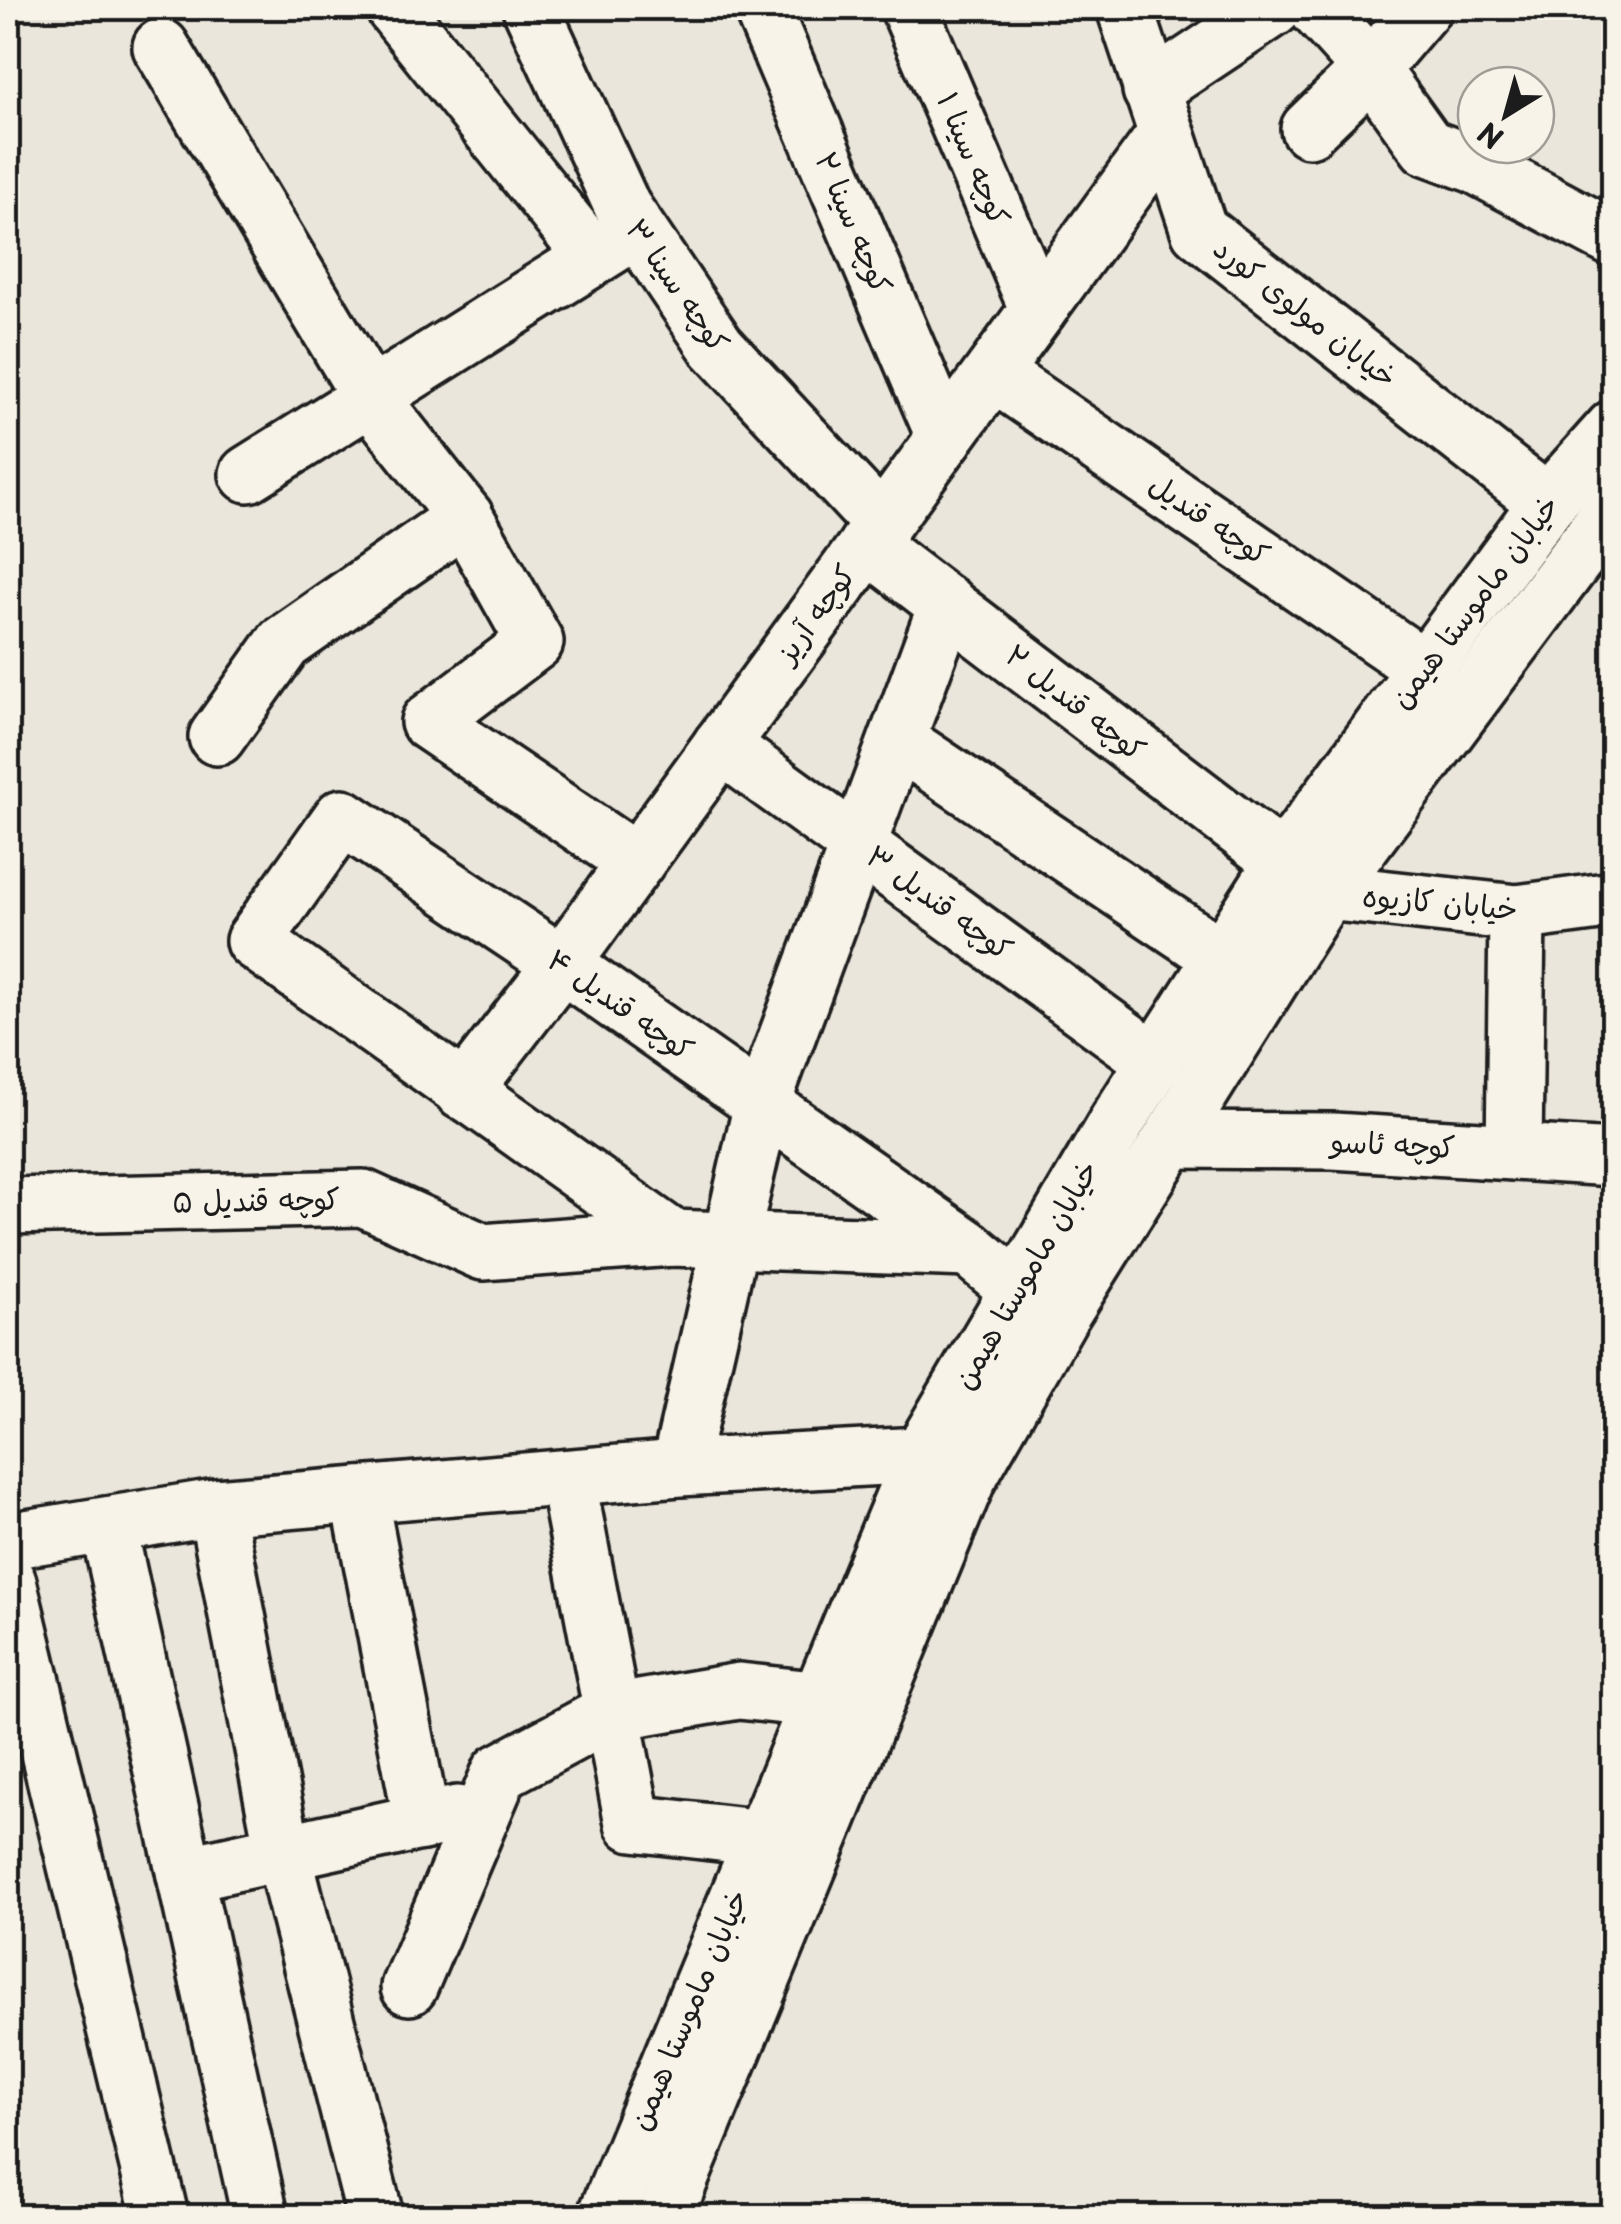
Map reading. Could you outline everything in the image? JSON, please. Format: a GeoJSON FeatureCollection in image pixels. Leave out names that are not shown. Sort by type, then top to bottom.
{"type":"FeatureCollection","features":[{"type":"Feature","properties":{"kind":"street"},"geometry":{"type":"LineString","coordinates":[[248,474],[615,244],[394,8]]}},
{"type":"Feature","properties":{"kind":"street","name":"کوچه سینا ۳"},"geometry":{"type":"LineString","coordinates":[[531,8],[615,244],[717,347],[875,534]]}},
{"type":"Feature","properties":{"kind":"street","name":"کوچه سینا ۲"},"geometry":{"type":"LineString","coordinates":[[762,8],[944,438]]}},
{"type":"Feature","properties":{"kind":"street","name":"کوچه سینا ۱"},"geometry":{"type":"LineString","coordinates":[[909,8],[1038,310]]}},
{"type":"Feature","properties":{"kind":"street","name":"خیابان مولوی کورد"},"geometry":{"type":"LineString","coordinates":[[1125,8],[1199,230],[1590,524]]}},
{"type":"Feature","properties":{"kind":"street"},"geometry":{"type":"LineString","coordinates":[[1159,112],[1274,8]]}},
{"type":"Feature","properties":{"kind":"street"},"geometry":{"type":"LineString","coordinates":[[1316,8],[1372,69],[1427,147],[1475,164],[1614,239]]}},
{"type":"Feature","properties":{"kind":"street"},"geometry":{"type":"LineString","coordinates":[[1309,128],[1372,69],[1423,8]]}},
{"type":"Feature","properties":{"kind":"street"},"geometry":{"type":"LineString","coordinates":[[161,48],[370,397],[465,517],[535,642],[430,722],[636,862]]}},
{"type":"Feature","properties":{"kind":"street","name":"کوچه آریز"},"geometry":{"type":"LineString","coordinates":[[463,1092],[562,964],[1038,310],[1159,112]]}},
{"type":"Feature","properties":{"kind":"street","name":"کوچه قندیل"},"geometry":{"type":"LineString","coordinates":[[993,372],[1424,668]]}},
{"type":"Feature","properties":{"kind":"street","name":"خیابان ماموستا هیمن"},"geometry":{"type":"LineString","coordinates":[[606,2216],[622,2169],[823,1700],[921,1455],[1016,1288],[1222,958],[1304,877],[1590,524],[1614,428]]}},
{"type":"Feature","properties":{"kind":"street"},"geometry":{"type":"LineString","coordinates":[[218,737],[284,643],[465,517]]}},
{"type":"Feature","properties":{"kind":"street","name":"خیابان ماموستا هیمن"},"geometry":{"type":"LineString","coordinates":[[664,2216],[968,1478],[1062,1315],[1172,1140],[1304,877],[1424,668],[1590,524]]}},
{"type":"Feature","properties":{"kind":"street","name":"کوچه قندیل ۲"},"geometry":{"type":"LineString","coordinates":[[875,534],[947,604],[1304,877]]}},
{"type":"Feature","properties":{"kind":"street"},"geometry":{"type":"LineString","coordinates":[[679,1468],[762,1104],[947,604]]}},
{"type":"Feature","properties":{"kind":"street"},"geometry":{"type":"LineString","coordinates":[[897,740],[1222,958]]}},
{"type":"Feature","properties":{"kind":"street","name":"کوچه قندیل ۳"},"geometry":{"type":"LineString","coordinates":[[721,745],[1156,1062]]}},
{"type":"Feature","properties":{"kind":"street","name":"کوچه قندیل ۴"},"geometry":{"type":"LineString","coordinates":[[463,1092],[254,942],[342,816],[562,964],[970,1249],[1016,1288]]}},
{"type":"Feature","properties":{"kind":"street","name":"خیابان کازیوه"},"geometry":{"type":"LineString","coordinates":[[1304,877],[1517,913],[1614,900]]}},
{"type":"Feature","properties":{"kind":"street"},"geometry":{"type":"LineString","coordinates":[[1514,1152],[1517,913]]}},
{"type":"Feature","properties":{"kind":"street"},"geometry":{"type":"LineString","coordinates":[[463,1092],[672,1238]]}},
{"type":"Feature","properties":{"kind":"street","name":"کوچه ئاسو"},"geometry":{"type":"LineString","coordinates":[[1172,1140],[1333,1141],[1614,1158]]}},
{"type":"Feature","properties":{"kind":"street","name":"کوچه قندیل ۵"},"geometry":{"type":"LineString","coordinates":[[8,1206],[362,1198],[483,1252],[672,1238],[970,1249]]}},
{"type":"Feature","properties":{"kind":"street"},"geometry":{"type":"LineString","coordinates":[[8,1541],[216,1507],[679,1468],[921,1455]]}},
{"type":"Feature","properties":{"kind":"street"},"geometry":{"type":"LineString","coordinates":[[568,1478],[633,1824],[763,1838]]}},
{"type":"Feature","properties":{"kind":"street"},"geometry":{"type":"LineString","coordinates":[[359,1495],[422,1822]]}},
{"type":"Feature","properties":{"kind":"street"},"geometry":{"type":"LineString","coordinates":[[216,1507],[283,1852],[375,2216]]}},
{"type":"Feature","properties":{"kind":"street"},"geometry":{"type":"LineString","coordinates":[[108,1525],[260,2216]]}},
{"type":"Feature","properties":{"kind":"street"},"geometry":{"type":"LineString","coordinates":[[8,1582],[160,2216]]}},
{"type":"Feature","properties":{"kind":"street"},"geometry":{"type":"LineString","coordinates":[[409,1987],[500,1772],[610,1713],[739,1691],[823,1700]]}},
{"type":"Feature","properties":{"kind":"street"},"geometry":{"type":"LineString","coordinates":[[185,1874],[485,1808]]}}]}
